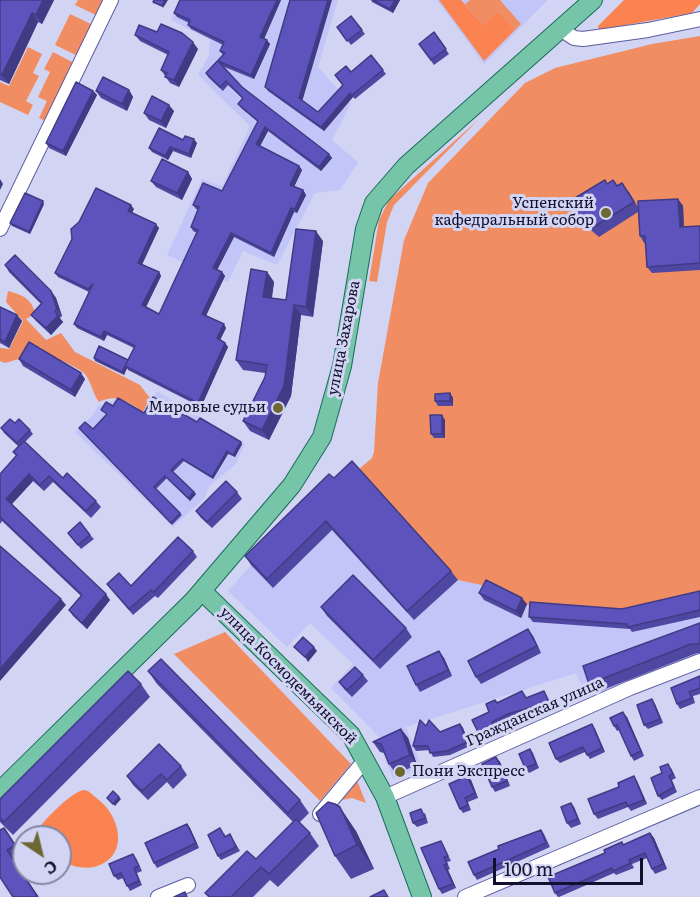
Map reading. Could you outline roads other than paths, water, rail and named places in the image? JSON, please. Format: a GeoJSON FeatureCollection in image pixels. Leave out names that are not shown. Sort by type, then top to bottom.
{"type":"FeatureCollection","features":[{"type":"Feature","properties":{"kind":"main road","name":"улица Захарова"},"geometry":{"type":"LineString","coordinates":[[0,791],[202,591],[292,485],[322,437],[342,366],[365,229],[374,203],[406,166],[562,30],[593,0]]}},
{"type":"Feature","properties":{"kind":"main road","name":"улица Космодемьянской"},"geometry":{"type":"LineString","coordinates":[[202,591],[351,735],[385,797],[422,897]]}},
{"type":"Feature","properties":{"kind":"street"},"geometry":{"type":"LineString","coordinates":[[0,229],[111,0]]}},
{"type":"Feature","properties":{"kind":"street"},"geometry":{"type":"LineString","coordinates":[[562,30],[574,38],[583,39],[700,20]]}},
{"type":"Feature","properties":{"kind":"street","name":"Гражданская улица"},"geometry":{"type":"LineString","coordinates":[[385,797],[630,688],[700,661]]}},
{"type":"Feature","properties":{"kind":"street"},"geometry":{"type":"LineString","coordinates":[[320,814],[366,759]]}},
{"type":"Feature","properties":{"kind":"street"},"geometry":{"type":"LineString","coordinates":[[465,897],[700,797]]}},
{"type":"Feature","properties":{"kind":"street"},"geometry":{"type":"LineString","coordinates":[[158,897],[188,885]]}},
{"type":"Feature","properties":{"kind":"place","name":"Успенский кафедральный собор"},"geometry":{"type":"Point","coordinates":[606,213]}},
{"type":"Feature","properties":{"kind":"place","name":"Мировые судьи"},"geometry":{"type":"Point","coordinates":[278,408]}},
{"type":"Feature","properties":{"kind":"place","name":"Пони Экспресс"},"geometry":{"type":"Point","coordinates":[400,772]}}]}
